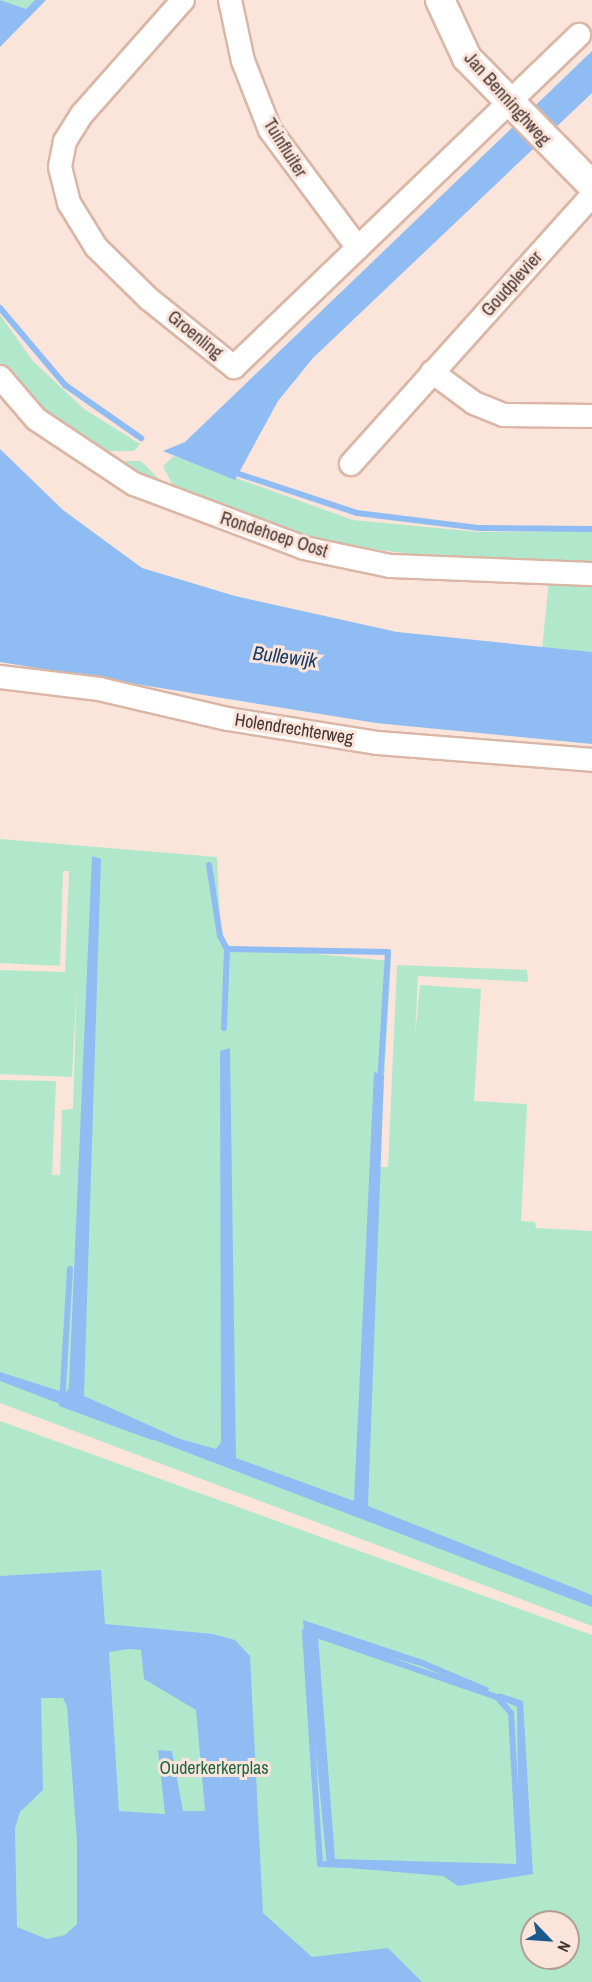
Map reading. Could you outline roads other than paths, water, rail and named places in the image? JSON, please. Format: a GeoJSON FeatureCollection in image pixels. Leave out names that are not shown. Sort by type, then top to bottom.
{"type":"FeatureCollection","features":[{"type":"Feature","properties":{"kind":"street","name":"Groenling"},"geometry":{"type":"LineString","coordinates":[[183,0],[82,114],[65,141],[60,167],[69,203],[96,247],[149,299],[234,367],[511,106],[579,35]]}},
{"type":"Feature","properties":{"kind":"street","name":"Tuinfluiter"},"geometry":{"type":"LineString","coordinates":[[230,0],[243,61],[270,130],[358,248]]}},
{"type":"Feature","properties":{"kind":"street","name":"Jan Benninghweg"},"geometry":{"type":"LineString","coordinates":[[440,0],[467,58],[548,146],[592,185]]}},
{"type":"Feature","properties":{"kind":"street","name":"Goudplevier"},"geometry":{"type":"LineString","coordinates":[[351,464],[592,195]]}},
{"type":"Feature","properties":{"kind":"street"},"geometry":{"type":"LineString","coordinates":[[432,372],[474,403],[504,415],[592,416]]}},
{"type":"Feature","properties":{"kind":"street","name":"Rondehoep Oost"},"geometry":{"type":"LineString","coordinates":[[0,377],[36,419],[134,484],[304,548],[390,566],[592,574]]}},
{"type":"Feature","properties":{"kind":"street","name":"Holendrechterweg"},"geometry":{"type":"LineString","coordinates":[[0,677],[99,689],[228,719],[378,743],[592,760]]}},
{"type":"Feature","properties":{"kind":"water"},"geometry":{"type":"Polygon","coordinates":[[[0,0],[26,9],[35,0],[46,0],[0,47],[0,0]]]}},
{"type":"Feature","properties":{"kind":"water"},"geometry":{"type":"Polygon","coordinates":[[[592,51],[592,93],[313,358],[278,401],[235,480],[163,451],[185,442],[592,51]]]}},
{"type":"Feature","properties":{"kind":"water","name":"Bullewijk"},"geometry":{"type":"Polygon","coordinates":[[[0,449],[63,510],[142,568],[235,596],[397,632],[592,652],[592,744],[376,723],[0,662],[0,449]]]}},
{"type":"Feature","properties":{"kind":"water"},"geometry":{"type":"Polygon","coordinates":[[[92,856],[101,859],[84,1396],[180,1439],[216,1449],[221,1442],[220,1051],[230,1048],[236,1458],[354,1501],[374,1072],[384,1076],[368,1506],[592,1595],[592,1607],[0,1381],[0,1372],[66,1393],[69,1387],[92,856]]]}},
{"type":"Feature","properties":{"kind":"water","name":"Ouderkerkerplas"},"geometry":{"type":"Polygon","coordinates":[[[101,1570],[105,1624],[213,1634],[235,1640],[250,1656],[263,1913],[312,1957],[388,1948],[422,1982],[0,1982],[0,1576],[101,1570]],[[141,1650],[109,1652],[119,1811],[165,1814],[158,1750],[172,1751],[183,1811],[205,1811],[196,1710],[144,1679],[141,1650]],[[41,1698],[43,1790],[20,1812],[15,1828],[17,1927],[47,1939],[65,1935],[77,1924],[77,1842],[67,1707],[63,1698],[41,1698]]]}},
{"type":"Feature","properties":{"kind":"water"},"geometry":{"type":"Polygon","coordinates":[[[303,1620],[423,1660],[489,1688],[487,1694],[421,1666],[318,1637],[335,1859],[519,1864],[517,1707],[499,1699],[499,1693],[523,1701],[533,1874],[458,1886],[443,1876],[327,1866],[303,1620]]]}},
{"type":"Feature","properties":{"kind":"waterway"},"geometry":{"type":"LineString","coordinates":[[0,308],[65,385],[141,438]]}},
{"type":"Feature","properties":{"kind":"waterway"},"geometry":{"type":"LineString","coordinates":[[239,474],[357,513],[480,528],[592,529]]}},
{"type":"Feature","properties":{"kind":"waterway"},"geometry":{"type":"LineString","coordinates":[[209,865],[220,936],[227,949],[224,1028]]}},
{"type":"Feature","properties":{"kind":"waterway"},"geometry":{"type":"LineString","coordinates":[[227,949],[388,952],[380,1082]]}},
{"type":"Feature","properties":{"kind":"waterway"},"geometry":{"type":"LineString","coordinates":[[70,1269],[62,1404],[152,1437]]}},
{"type":"Feature","properties":{"kind":"waterway"},"geometry":{"type":"LineString","coordinates":[[305,1631],[497,1697],[511,1713],[520,1872],[320,1864],[305,1631]]}}]}
